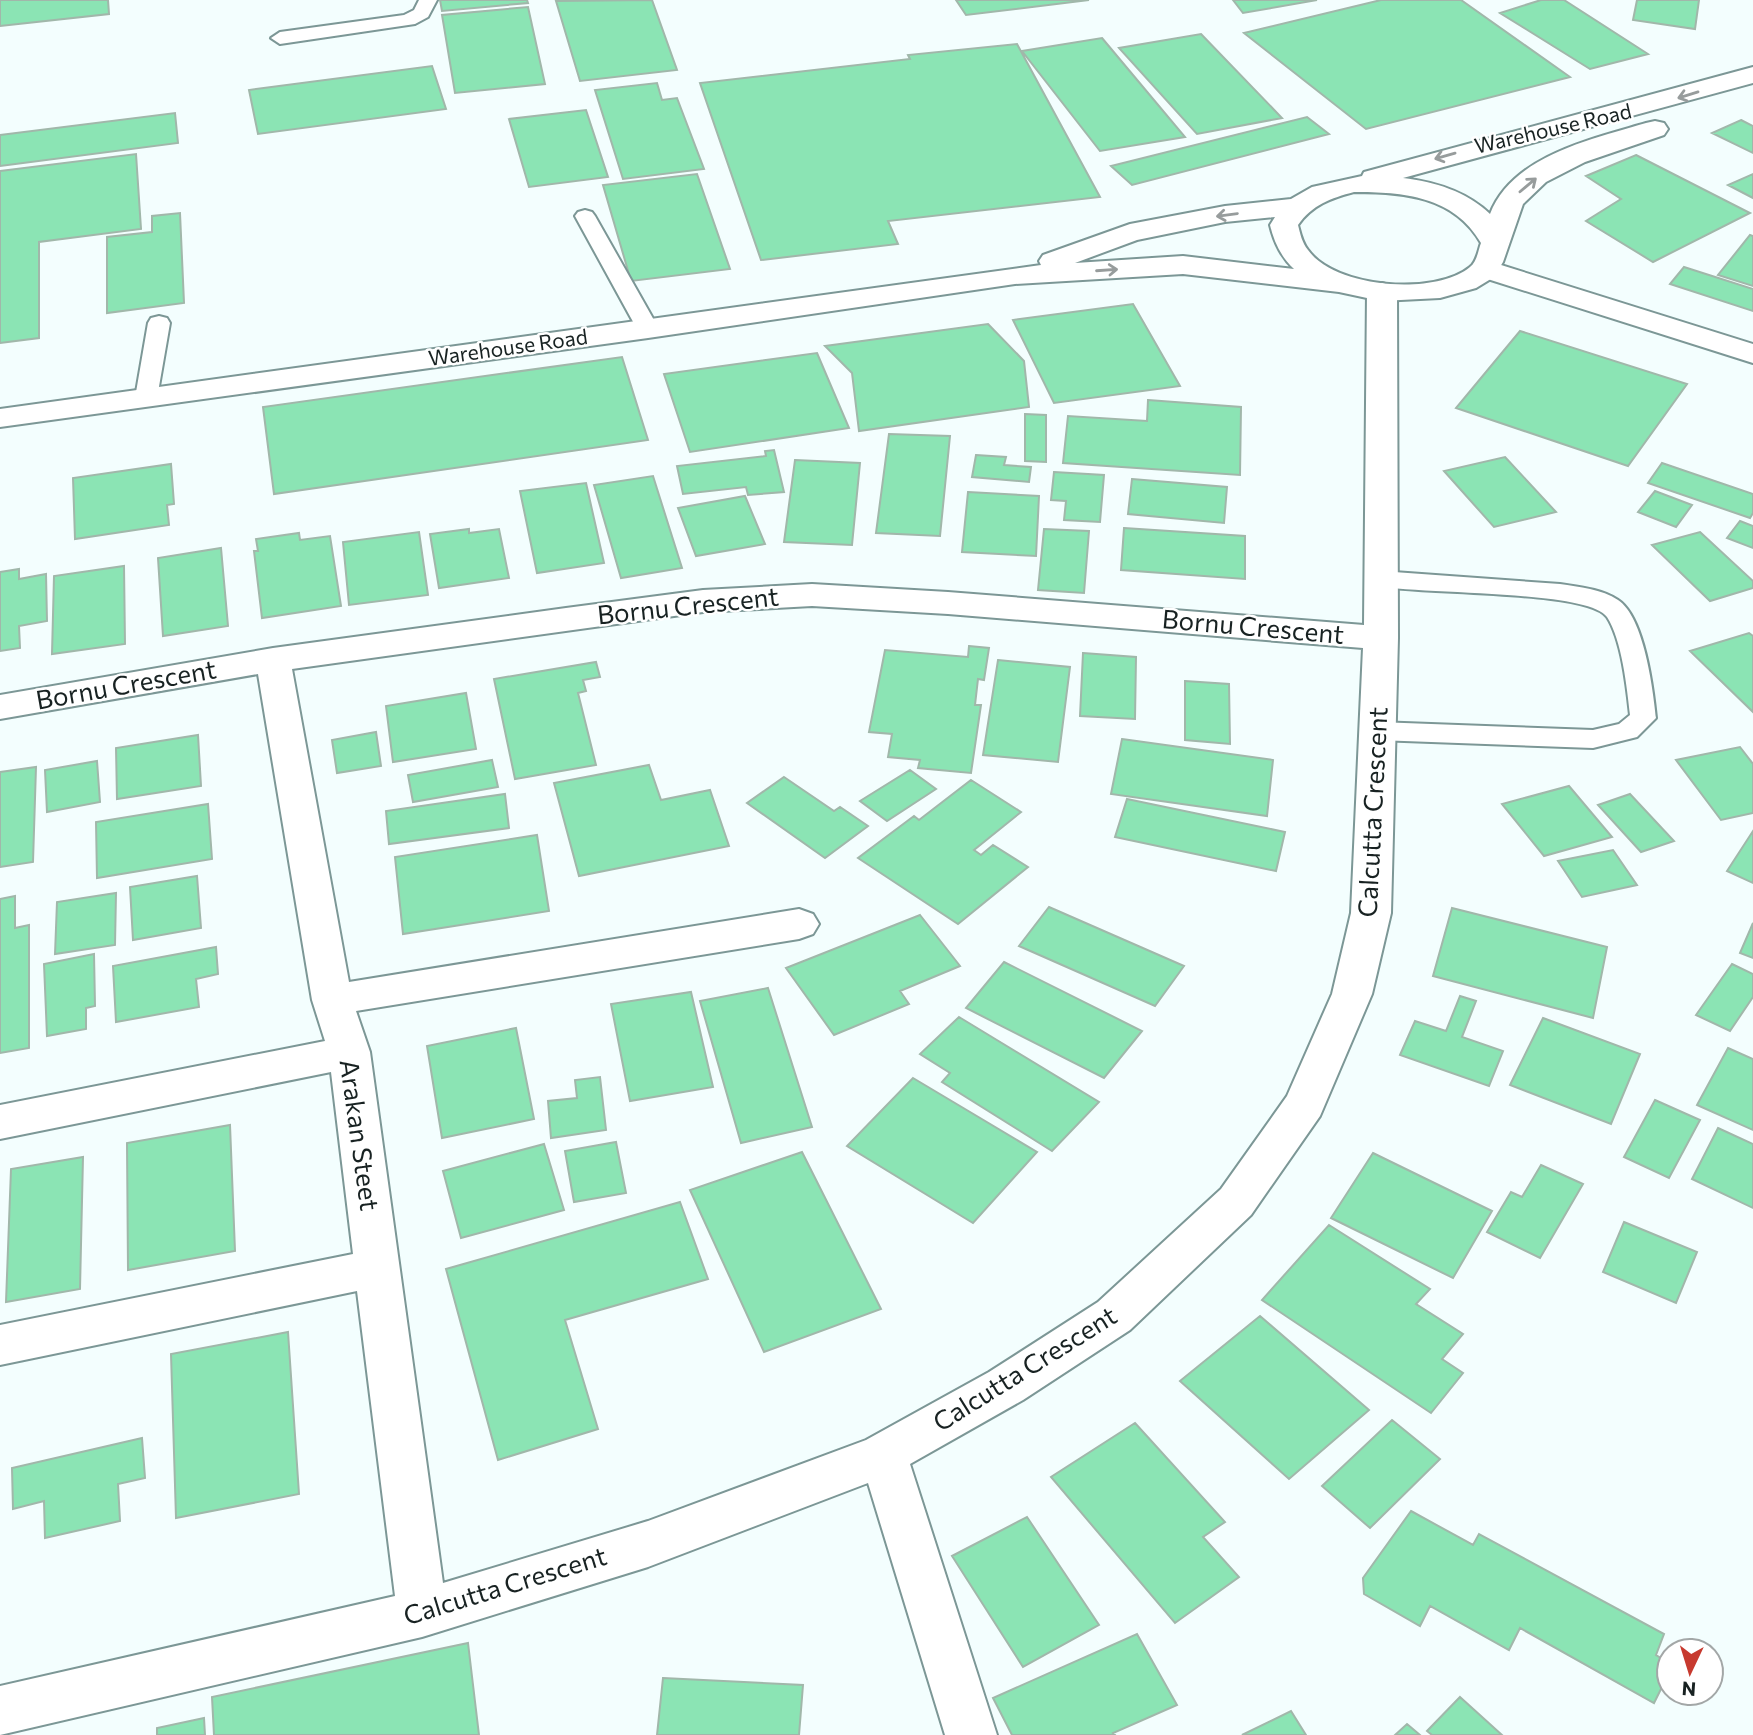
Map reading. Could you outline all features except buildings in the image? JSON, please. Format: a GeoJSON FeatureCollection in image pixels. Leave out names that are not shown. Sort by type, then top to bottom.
{"type":"FeatureCollection","features":[{"type":"Feature","properties":{"kind":"street","name":"Warehouse Road"},"geometry":{"type":"LineString","coordinates":[[1354,184],[1452,153],[1559,130],[1753,75]]}},
{"type":"Feature","properties":{"kind":"street","name":"Warehouse Road"},"geometry":{"type":"LineString","coordinates":[[0,418],[648,329],[1015,275],[1183,265],[1413,293],[1443,289],[1467,281],[1490,256],[1510,201],[1532,180],[1576,156],[1753,98]]}},
{"type":"Feature","properties":{"kind":"street"},"geometry":{"type":"LineString","coordinates":[[1361,287],[1307,265],[1289,246],[1284,225],[1294,207],[1319,192],[1354,184],[1418,188],[1447,197],[1471,210],[1488,226],[1490,256],[1753,354]]}},
{"type":"Feature","properties":{"kind":"street","name":"Warehouse Road"},"geometry":{"type":"LineString","coordinates":[[1015,275],[1130,233],[1225,214],[1294,207]]}},
{"type":"Feature","properties":{"kind":"street","name":"Calcutta Crescent"},"geometry":{"type":"LineString","coordinates":[[0,1712],[422,1613],[648,1544],[883,1455],[1006,1386],[1114,1316],[1236,1202],[1305,1104],[1352,994],[1371,913],[1381,638],[1380,579],[1361,287]]}},
{"type":"Feature","properties":{"kind":"street","name":"Bornu Crescent"},"geometry":{"type":"LineString","coordinates":[[0,707],[273,660],[703,601],[812,595],[1381,638]]}},
{"type":"Feature","properties":{"kind":"street","name":"Arakan Steet"},"geometry":{"type":"LineString","coordinates":[[273,660],[332,1000],[349,1052],[422,1613]]}},
{"type":"Feature","properties":{"kind":"street"},"geometry":{"type":"LineString","coordinates":[[332,1000],[799,925]]}},
{"type":"Feature","properties":{"kind":"street"},"geometry":{"type":"LineString","coordinates":[[0,1122],[349,1052]]}},
{"type":"Feature","properties":{"kind":"street"},"geometry":{"type":"LineString","coordinates":[[0,1345],[376,1268]]}},
{"type":"Feature","properties":{"kind":"street"},"geometry":{"type":"LineString","coordinates":[[883,1455],[971,1735]]}},
{"type":"Feature","properties":{"kind":"lane"},"geometry":{"type":"LineString","coordinates":[[280,38],[409,20],[422,13],[428,0]]}},
{"type":"Feature","properties":{"kind":"lane"},"geometry":{"type":"LineString","coordinates":[[585,216],[648,329]]}},
{"type":"Feature","properties":{"kind":"lane"},"geometry":{"type":"LineString","coordinates":[[146,398],[159,323]]}},
{"type":"Feature","properties":{"kind":"lane"},"geometry":{"type":"LineString","coordinates":[[1377,731],[1593,739],[1628,731],[1643,719],[1640,694],[1621,618],[1611,607],[1590,597],[1560,592],[1380,579]]}}]}
